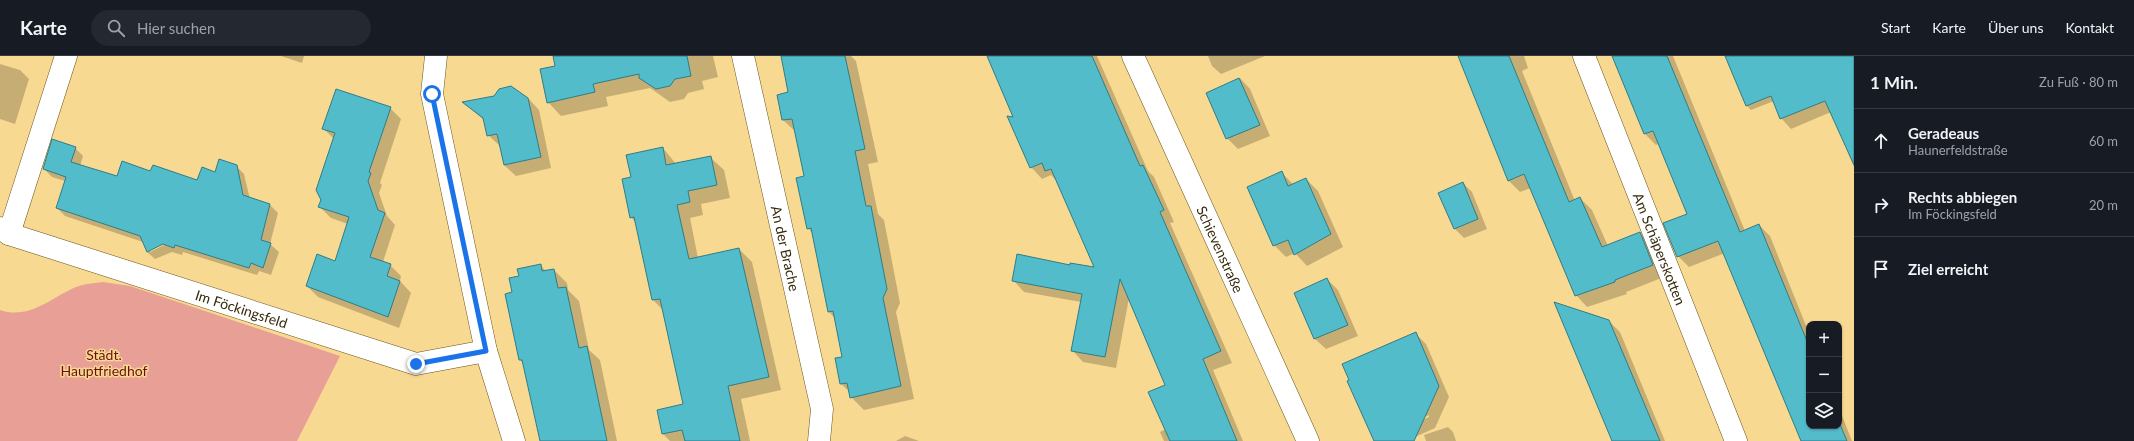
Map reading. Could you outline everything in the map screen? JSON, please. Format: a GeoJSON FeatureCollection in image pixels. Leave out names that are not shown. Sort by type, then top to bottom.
{"type":"FeatureCollection","features":[{"type":"Feature","properties":{"kind":"street"},"geometry":{"type":"LineString","coordinates":[[4,231],[66,56]]}},
{"type":"Feature","properties":{"kind":"street"},"geometry":{"type":"LineString","coordinates":[[436,56],[432,94],[486,351],[514,441]]}},
{"type":"Feature","properties":{"kind":"street","name":"An der Brache"},"geometry":{"type":"LineString","coordinates":[[743,56],[822,409],[819,441]]}},
{"type":"Feature","properties":{"kind":"street","name":"Schievenstraße"},"geometry":{"type":"LineString","coordinates":[[1133,56],[1308,441]]}},
{"type":"Feature","properties":{"kind":"street","name":"Am Schäperskotten"},"geometry":{"type":"LineString","coordinates":[[1584,56],[1736,441]]}},
{"type":"Feature","properties":{"kind":"street","name":"Im Föckingsfeld"},"geometry":{"type":"LineString","coordinates":[[4,231],[416,364],[486,351]]}},
{"type":"Feature","properties":{"kind":"green space","name":"Städt. Hauptfriedhof"},"geometry":{"type":"Polygon","coordinates":[[[103,282],[130,286],[340,356],[297,441],[0,441],[0,310],[21,312],[30,310],[76,287],[103,282]]]}},
{"type":"Feature","properties":{"kind":"building"},"geometry":{"type":"Polygon","coordinates":[[[553,56],[687,56],[691,76],[675,79],[670,86],[656,89],[639,78],[639,74],[593,84],[595,92],[547,103],[540,69],[555,66],[553,56]]]}},
{"type":"Feature","properties":{"kind":"building"},"geometry":{"type":"Polygon","coordinates":[[[781,56],[845,56],[865,149],[855,151],[866,206],[871,206],[887,289],[883,298],[901,386],[850,398],[847,383],[840,384],[835,358],[842,357],[833,311],[828,312],[811,228],[807,229],[796,178],[804,176],[792,119],[782,120],[777,95],[788,92],[781,56]]]}},
{"type":"Feature","properties":{"kind":"building"},"geometry":{"type":"Polygon","coordinates":[[[987,56],[1092,56],[1140,166],[1143,165],[1164,210],[1160,212],[1221,351],[1203,359],[1237,441],[1170,441],[1148,392],[1165,385],[1120,279],[1105,357],[1071,351],[1082,294],[1012,281],[1017,254],[1070,265],[1070,263],[1094,267],[1051,169],[1045,171],[1042,163],[1030,168],[1007,116],[1013,117],[987,56]]]}},
{"type":"Feature","properties":{"kind":"building"},"geometry":{"type":"Polygon","coordinates":[[[1458,56],[1509,56],[1569,202],[1580,197],[1602,247],[1640,232],[1653,265],[1615,280],[1615,282],[1575,296],[1524,174],[1508,181],[1458,56]]]}},
{"type":"Feature","properties":{"kind":"building"},"geometry":{"type":"Polygon","coordinates":[[[1612,56],[1667,56],[1740,232],[1759,224],[1806,339],[1806,429],[1842,429],[1847,441],[1801,441],[1718,241],[1677,257],[1663,223],[1687,214],[1653,131],[1644,134],[1612,56]]]}},
{"type":"Feature","properties":{"kind":"building"},"geometry":{"type":"Polygon","coordinates":[[[1725,56],[1854,56],[1854,165],[1825,101],[1780,119],[1771,96],[1746,106],[1725,56]]]}},
{"type":"Feature","properties":{"kind":"building"},"geometry":{"type":"Polygon","coordinates":[[[1239,78],[1260,125],[1226,139],[1206,93],[1239,78]]]}},
{"type":"Feature","properties":{"kind":"building"},"geometry":{"type":"Polygon","coordinates":[[[511,86],[528,98],[541,157],[504,165],[497,134],[487,136],[483,118],[462,102],[494,96],[499,89],[511,86]]]}},
{"type":"Feature","properties":{"kind":"building"},"geometry":{"type":"Polygon","coordinates":[[[336,89],[391,107],[369,172],[371,173],[368,181],[378,210],[385,213],[370,257],[391,264],[387,276],[400,281],[388,317],[306,286],[317,254],[335,261],[349,217],[318,207],[321,200],[316,190],[335,133],[322,129],[336,89]]]}},
{"type":"Feature","properties":{"kind":"building"},"geometry":{"type":"Polygon","coordinates":[[[52,139],[76,147],[71,162],[117,176],[122,161],[150,171],[153,165],[197,180],[202,167],[215,172],[219,159],[237,165],[243,195],[270,204],[261,240],[271,243],[263,268],[251,263],[249,268],[175,245],[174,248],[163,244],[147,252],[140,236],[56,208],[66,177],[43,169],[52,139]]]}},
{"type":"Feature","properties":{"kind":"building"},"geometry":{"type":"Polygon","coordinates":[[[663,147],[666,165],[711,156],[717,185],[688,191],[690,202],[677,205],[689,259],[739,248],[769,377],[728,386],[740,441],[685,441],[682,430],[662,434],[657,410],[683,404],[660,299],[652,300],[634,217],[630,218],[622,179],[631,177],[626,155],[663,147]]]}},
{"type":"Feature","properties":{"kind":"building"},"geometry":{"type":"Polygon","coordinates":[[[1282,171],[1288,186],[1306,178],[1331,234],[1294,255],[1288,240],[1273,246],[1247,187],[1282,171]]]}},
{"type":"Feature","properties":{"kind":"building"},"geometry":{"type":"Polygon","coordinates":[[[1463,182],[1478,219],[1454,229],[1438,193],[1463,182]]]}},
{"type":"Feature","properties":{"kind":"building"},"geometry":{"type":"Polygon","coordinates":[[[541,264],[542,271],[554,269],[558,288],[566,287],[579,348],[587,346],[607,441],[540,441],[522,360],[519,360],[505,294],[512,292],[509,278],[519,276],[517,269],[541,264]]]}},
{"type":"Feature","properties":{"kind":"building"},"geometry":{"type":"Polygon","coordinates":[[[1327,278],[1348,325],[1314,339],[1294,293],[1327,278]]]}},
{"type":"Feature","properties":{"kind":"building"},"geometry":{"type":"Polygon","coordinates":[[[1554,302],[1609,320],[1660,441],[1612,441],[1554,302]]]}},
{"type":"Feature","properties":{"kind":"building"},"geometry":{"type":"Polygon","coordinates":[[[1416,332],[1439,386],[1414,441],[1374,441],[1347,381],[1349,380],[1342,364],[1416,332]]]}},
{"type":"Feature","properties":{"kind":"route"},"geometry":{"type":"LineString","coordinates":[[416,364],[486,351],[432,94]]}}]}
